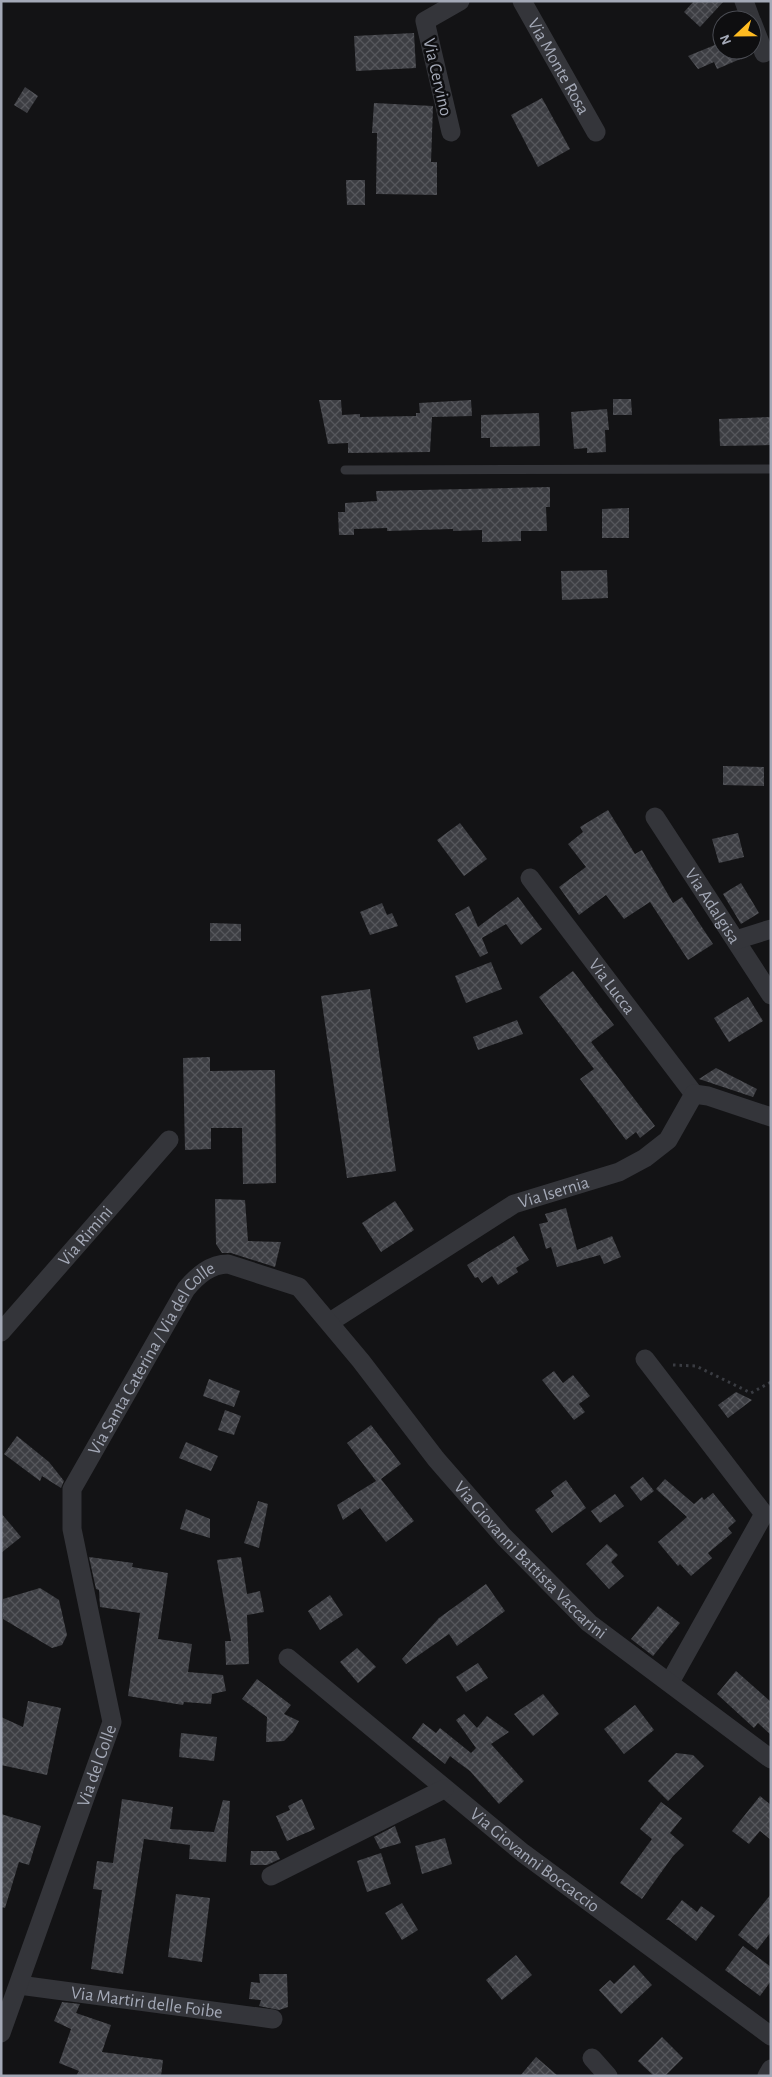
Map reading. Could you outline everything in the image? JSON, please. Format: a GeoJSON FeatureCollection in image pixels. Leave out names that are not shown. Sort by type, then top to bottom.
{"type":"FeatureCollection","features":[{"type":"Feature","properties":{"kind":"street","name":"Via Cervino"},"geometry":{"type":"LineString","coordinates":[[451,132],[425,21],[460,1]]}},
{"type":"Feature","properties":{"kind":"street","name":"Via Monte Rosa"},"geometry":{"type":"LineString","coordinates":[[522,1],[596,132]]}},
{"type":"Feature","properties":{"kind":"street"},"geometry":{"type":"LineString","coordinates":[[762,48],[764,53]]}},
{"type":"Feature","properties":{"kind":"street","name":"Via Adalgisa"},"geometry":{"type":"LineString","coordinates":[[655,818],[771,995]]}},
{"type":"Feature","properties":{"kind":"street","name":"Via Lucca"},"geometry":{"type":"LineString","coordinates":[[530,878],[694,1094]]}},
{"type":"Feature","properties":{"kind":"street"},"geometry":{"type":"LineString","coordinates":[[736,940],[771,929]]}},
{"type":"Feature","properties":{"kind":"street"},"geometry":{"type":"LineString","coordinates":[[694,1094],[708,1096],[771,1117]]}},
{"type":"Feature","properties":{"kind":"street","name":"Via Isernia"},"geometry":{"type":"LineString","coordinates":[[330,1322],[514,1204],[619,1172],[645,1158],[668,1140],[694,1094]]}},
{"type":"Feature","properties":{"kind":"street","name":"Via Rimini"},"geometry":{"type":"LineString","coordinates":[[1,1332],[169,1140]]}},
{"type":"Feature","properties":{"kind":"street","name":"Via Santa Caterina / Via del Colle"},"geometry":{"type":"LineString","coordinates":[[72,1489],[186,1289],[196,1277],[217,1264],[228,1264],[299,1287],[330,1322]]}},
{"type":"Feature","properties":{"kind":"street","name":"Via Giovanni Battista Vaccarini"},"geometry":{"type":"LineString","coordinates":[[330,1322],[436,1459],[504,1537],[589,1623],[771,1759]]}},
{"type":"Feature","properties":{"kind":"street"},"geometry":{"type":"LineString","coordinates":[[645,1359],[767,1517],[670,1682]]}},
{"type":"Feature","properties":{"kind":"street","name":"Via del Colle"},"geometry":{"type":"LineString","coordinates":[[1,2033],[112,1722],[72,1530],[72,1489]]}},
{"type":"Feature","properties":{"kind":"street","name":"Via Giovanni Boccaccio"},"geometry":{"type":"LineString","coordinates":[[288,1658],[523,1853],[771,2036]]}},
{"type":"Feature","properties":{"kind":"street"},"geometry":{"type":"LineString","coordinates":[[271,1876],[444,1789]]}},
{"type":"Feature","properties":{"kind":"street","name":"Via Martiri delle Foibe"},"geometry":{"type":"LineString","coordinates":[[19,1985],[273,2019]]}},
{"type":"Feature","properties":{"kind":"street"},"geometry":{"type":"LineString","coordinates":[[592,2058],[608,2076]]}},
{"type":"Feature","properties":{"kind":"street"},"geometry":{"type":"LineString","coordinates":[[767,2076],[771,2069]]}},
{"type":"Feature","properties":{"kind":"lane"},"geometry":{"type":"LineString","coordinates":[[345,470],[771,469]]}},
{"type":"Feature","properties":{"kind":"path"},"geometry":{"type":"LineString","coordinates":[[645,1359],[663,1364],[696,1366],[751,1393],[771,1382]]}},
{"type":"Feature","properties":{"kind":"building"},"geometry":{"type":"Polygon","coordinates":[[[694,1],[724,1],[716,10],[712,10],[712,14],[700,27],[684,12],[694,1]]]}},
{"type":"Feature","properties":{"kind":"building"},"geometry":{"type":"Polygon","coordinates":[[[414,33],[416,68],[356,71],[354,36],[414,33]]]}},
{"type":"Feature","properties":{"kind":"building"},"geometry":{"type":"Polygon","coordinates":[[[712,46],[712,60],[738,60],[717,69],[714,62],[698,69],[688,56],[712,46]]]}},
{"type":"Feature","properties":{"kind":"building"},"geometry":{"type":"Polygon","coordinates":[[[25,87],[38,96],[27,113],[14,105],[25,87]]]}},
{"type":"Feature","properties":{"kind":"building"},"geometry":{"type":"Polygon","coordinates":[[[542,98],[570,149],[538,167],[511,115],[542,98]]]}},
{"type":"Feature","properties":{"kind":"building"},"geometry":{"type":"Polygon","coordinates":[[[374,103],[433,106],[431,162],[437,162],[437,195],[376,194],[377,133],[372,133],[374,103]]]}},
{"type":"Feature","properties":{"kind":"building"},"geometry":{"type":"Polygon","coordinates":[[[346,180],[365,180],[365,205],[347,205],[346,180]]]}},
{"type":"Feature","properties":{"kind":"building"},"geometry":{"type":"Polygon","coordinates":[[[613,399],[631,399],[632,415],[613,415],[613,399]]]}},
{"type":"Feature","properties":{"kind":"building"},"geometry":{"type":"Polygon","coordinates":[[[319,400],[341,400],[342,415],[360,414],[360,417],[416,416],[416,413],[420,413],[419,403],[471,400],[472,416],[432,417],[430,452],[348,453],[348,443],[328,444],[319,400]]]}},
{"type":"Feature","properties":{"kind":"building"},"geometry":{"type":"Polygon","coordinates":[[[607,409],[609,430],[605,430],[606,452],[587,453],[587,448],[574,449],[571,412],[607,409]]]}},
{"type":"Feature","properties":{"kind":"building"},"geometry":{"type":"Polygon","coordinates":[[[539,413],[540,446],[490,447],[490,438],[481,438],[481,415],[539,413]]]}},
{"type":"Feature","properties":{"kind":"building"},"geometry":{"type":"Polygon","coordinates":[[[771,417],[771,445],[720,446],[719,419],[771,417]]]}},
{"type":"Feature","properties":{"kind":"building"},"geometry":{"type":"Polygon","coordinates":[[[550,487],[550,507],[546,507],[547,531],[521,531],[521,541],[482,542],[482,530],[453,531],[453,529],[387,531],[387,528],[354,529],[354,535],[339,535],[338,512],[345,512],[345,503],[377,501],[376,491],[550,487]]]}},
{"type":"Feature","properties":{"kind":"building"},"geometry":{"type":"Polygon","coordinates":[[[629,508],[629,538],[602,538],[602,509],[629,508]]]}},
{"type":"Feature","properties":{"kind":"building"},"geometry":{"type":"Polygon","coordinates":[[[607,570],[608,598],[562,600],[561,571],[607,570]]]}},
{"type":"Feature","properties":{"kind":"building"},"geometry":{"type":"Polygon","coordinates":[[[723,766],[764,767],[764,786],[723,785],[723,766]]]}},
{"type":"Feature","properties":{"kind":"building"},"geometry":{"type":"Polygon","coordinates":[[[608,810],[635,854],[642,850],[673,903],[682,897],[713,944],[688,960],[650,902],[624,919],[606,895],[579,915],[559,887],[586,867],[568,844],[583,832],[580,827],[608,810]]]}},
{"type":"Feature","properties":{"kind":"building"},"geometry":{"type":"Polygon","coordinates":[[[460,823],[487,859],[464,876],[437,840],[460,823]]]}},
{"type":"Feature","properties":{"kind":"building"},"geometry":{"type":"Polygon","coordinates":[[[738,833],[744,857],[719,863],[712,839],[738,833]]]}},
{"type":"Feature","properties":{"kind":"building"},"geometry":{"type":"Polygon","coordinates":[[[741,883],[759,913],[741,924],[723,894],[741,883]]]}},
{"type":"Feature","properties":{"kind":"building"},"geometry":{"type":"Polygon","coordinates":[[[518,897],[542,929],[521,945],[506,924],[482,938],[488,953],[480,957],[455,914],[469,906],[478,927],[518,897]]]}},
{"type":"Feature","properties":{"kind":"building"},"geometry":{"type":"Polygon","coordinates":[[[382,903],[387,915],[392,913],[398,926],[370,935],[360,912],[382,903]]]}},
{"type":"Feature","properties":{"kind":"building"},"geometry":{"type":"Polygon","coordinates":[[[210,923],[241,924],[241,941],[210,941],[210,923]]]}},
{"type":"Feature","properties":{"kind":"building"},"geometry":{"type":"Polygon","coordinates":[[[491,962],[502,989],[466,1003],[455,976],[491,962]]]}},
{"type":"Feature","properties":{"kind":"building"},"geometry":{"type":"Polygon","coordinates":[[[573,971],[614,1025],[591,1042],[655,1126],[640,1138],[636,1132],[626,1140],[580,1079],[594,1069],[539,997],[573,971]]]}},
{"type":"Feature","properties":{"kind":"building"},"geometry":{"type":"Polygon","coordinates":[[[370,989],[396,1171],[347,1178],[321,996],[370,989]]]}},
{"type":"Feature","properties":{"kind":"building"},"geometry":{"type":"Polygon","coordinates":[[[748,997],[763,1021],[729,1042],[714,1018],[748,997]]]}},
{"type":"Feature","properties":{"kind":"building"},"geometry":{"type":"Polygon","coordinates":[[[517,1020],[523,1034],[478,1050],[473,1037],[517,1020]]]}},
{"type":"Feature","properties":{"kind":"building"},"geometry":{"type":"Polygon","coordinates":[[[210,1057],[210,1071],[275,1070],[276,1183],[243,1184],[242,1128],[211,1128],[211,1149],[185,1150],[183,1058],[210,1057]]]}},
{"type":"Feature","properties":{"kind":"building"},"geometry":{"type":"Polygon","coordinates":[[[716,1068],[757,1089],[753,1097],[699,1079],[716,1068]]]}},
{"type":"Feature","properties":{"kind":"building"},"geometry":{"type":"Polygon","coordinates":[[[215,1199],[245,1200],[248,1241],[281,1242],[275,1267],[231,1253],[222,1253],[216,1244],[215,1199]]]}},
{"type":"Feature","properties":{"kind":"building"},"geometry":{"type":"Polygon","coordinates":[[[395,1201],[414,1230],[381,1252],[362,1223],[395,1201]]]}},
{"type":"Feature","properties":{"kind":"building"},"geometry":{"type":"Polygon","coordinates":[[[566,1208],[577,1250],[612,1236],[621,1257],[604,1264],[600,1255],[557,1267],[551,1247],[546,1249],[539,1224],[548,1222],[545,1214],[566,1208]]]}},
{"type":"Feature","properties":{"kind":"building"},"geometry":{"type":"Polygon","coordinates":[[[514,1236],[529,1260],[516,1268],[518,1272],[498,1285],[492,1276],[482,1283],[478,1277],[475,1278],[467,1265],[514,1236]]]}},
{"type":"Feature","properties":{"kind":"building"},"geometry":{"type":"Polygon","coordinates":[[[554,1371],[563,1383],[573,1375],[590,1396],[579,1404],[585,1412],[574,1420],[542,1380],[554,1371]]]}},
{"type":"Feature","properties":{"kind":"building"},"geometry":{"type":"Polygon","coordinates":[[[209,1379],[240,1391],[234,1407],[203,1396],[209,1379]]]}},
{"type":"Feature","properties":{"kind":"building"},"geometry":{"type":"Polygon","coordinates":[[[736,1392],[752,1400],[728,1418],[718,1405],[736,1392]]]}},
{"type":"Feature","properties":{"kind":"building"},"geometry":{"type":"Polygon","coordinates":[[[225,1410],[241,1416],[234,1435],[218,1430],[225,1410]]]}},
{"type":"Feature","properties":{"kind":"building"},"geometry":{"type":"Polygon","coordinates":[[[371,1425],[401,1464],[381,1479],[414,1521],[386,1542],[360,1508],[343,1520],[337,1505],[376,1481],[347,1443],[371,1425]]]}},
{"type":"Feature","properties":{"kind":"building"},"geometry":{"type":"Polygon","coordinates":[[[17,1436],[49,1462],[64,1481],[61,1488],[42,1476],[40,1481],[4,1454],[17,1436]]]}},
{"type":"Feature","properties":{"kind":"building"},"geometry":{"type":"Polygon","coordinates":[[[186,1442],[218,1456],[211,1471],[179,1458],[186,1442]]]}},
{"type":"Feature","properties":{"kind":"building"},"geometry":{"type":"Polygon","coordinates":[[[643,1477],[654,1491],[641,1501],[630,1487],[643,1477]]]}},
{"type":"Feature","properties":{"kind":"building"},"geometry":{"type":"Polygon","coordinates":[[[665,1479],[694,1504],[702,1497],[704,1500],[713,1493],[736,1521],[728,1528],[732,1533],[708,1553],[712,1558],[691,1576],[680,1564],[678,1566],[658,1542],[687,1517],[656,1489],[665,1479]]]}},
{"type":"Feature","properties":{"kind":"building"},"geometry":{"type":"Polygon","coordinates":[[[566,1480],[586,1508],[552,1533],[535,1510],[554,1496],[551,1491],[566,1480]]]}},
{"type":"Feature","properties":{"kind":"building"},"geometry":{"type":"Polygon","coordinates":[[[615,1494],[624,1506],[600,1523],[591,1511],[615,1494]]]}},
{"type":"Feature","properties":{"kind":"building"},"geometry":{"type":"Polygon","coordinates":[[[258,1501],[268,1504],[259,1548],[244,1543],[258,1501]]]}},
{"type":"Feature","properties":{"kind":"building"},"geometry":{"type":"Polygon","coordinates":[[[186,1509],[210,1519],[210,1538],[180,1529],[186,1509]]]}},
{"type":"Feature","properties":{"kind":"building"},"geometry":{"type":"Polygon","coordinates":[[[1,1513],[21,1537],[1,1553],[1,1513]]]}},
{"type":"Feature","properties":{"kind":"building"},"geometry":{"type":"Polygon","coordinates":[[[607,1544],[618,1555],[611,1562],[624,1576],[609,1589],[586,1564],[607,1544]]]}},
{"type":"Feature","properties":{"kind":"building"},"geometry":{"type":"Polygon","coordinates":[[[89,1557],[133,1563],[132,1567],[168,1573],[158,1639],[192,1644],[188,1672],[223,1675],[226,1691],[212,1694],[211,1704],[184,1702],[183,1705],[128,1696],[140,1613],[100,1607],[99,1590],[96,1589],[89,1557]]]}},
{"type":"Feature","properties":{"kind":"building"},"geometry":{"type":"Polygon","coordinates":[[[241,1557],[247,1594],[260,1591],[264,1612],[247,1615],[249,1664],[226,1665],[225,1641],[231,1641],[217,1560],[241,1557]]]}},
{"type":"Feature","properties":{"kind":"building"},"geometry":{"type":"Polygon","coordinates":[[[486,1584],[505,1611],[457,1646],[449,1634],[406,1664],[402,1659],[439,1618],[486,1584]]]}},
{"type":"Feature","properties":{"kind":"building"},"geometry":{"type":"Polygon","coordinates":[[[40,1588],[59,1600],[67,1635],[62,1645],[52,1648],[3,1619],[3,1599],[40,1588]]]}},
{"type":"Feature","properties":{"kind":"building"},"geometry":{"type":"Polygon","coordinates":[[[330,1595],[343,1615],[320,1630],[308,1611],[330,1595]]]}},
{"type":"Feature","properties":{"kind":"building"},"geometry":{"type":"Polygon","coordinates":[[[658,1606],[680,1623],[653,1656],[631,1639],[658,1606]]]}},
{"type":"Feature","properties":{"kind":"building"},"geometry":{"type":"Polygon","coordinates":[[[357,1648],[376,1667],[358,1683],[340,1662],[357,1648]]]}},
{"type":"Feature","properties":{"kind":"building"},"geometry":{"type":"Polygon","coordinates":[[[478,1663],[488,1678],[466,1692],[456,1677],[478,1663]]]}},
{"type":"Feature","properties":{"kind":"building"},"geometry":{"type":"Polygon","coordinates":[[[736,1671],[771,1702],[771,1735],[758,1723],[754,1728],[717,1694],[736,1671]]]}},
{"type":"Feature","properties":{"kind":"building"},"geometry":{"type":"Polygon","coordinates":[[[257,1679],[291,1705],[284,1714],[299,1721],[293,1732],[284,1741],[266,1742],[267,1717],[242,1699],[257,1679]]]}},
{"type":"Feature","properties":{"kind":"building"},"geometry":{"type":"Polygon","coordinates":[[[543,1694],[559,1714],[533,1736],[514,1714],[543,1694]]]}},
{"type":"Feature","properties":{"kind":"building"},"geometry":{"type":"Polygon","coordinates":[[[28,1701],[61,1708],[47,1775],[1,1765],[1,1717],[23,1727],[28,1701]]]}},
{"type":"Feature","properties":{"kind":"building"},"geometry":{"type":"Polygon","coordinates":[[[635,1705],[654,1730],[624,1754],[604,1729],[635,1705]]]}},
{"type":"Feature","properties":{"kind":"building"},"geometry":{"type":"Polygon","coordinates":[[[464,1714],[477,1728],[487,1716],[509,1732],[491,1744],[524,1781],[499,1804],[470,1771],[450,1756],[445,1764],[412,1738],[423,1723],[436,1733],[440,1728],[471,1753],[476,1748],[456,1720],[464,1714]]]}},
{"type":"Feature","properties":{"kind":"building"},"geometry":{"type":"Polygon","coordinates":[[[181,1733],[217,1737],[214,1761],[179,1757],[181,1733]]]}},
{"type":"Feature","properties":{"kind":"building"},"geometry":{"type":"Polygon","coordinates":[[[676,1753],[693,1755],[704,1766],[668,1801],[648,1781],[676,1753]]]}},
{"type":"Feature","properties":{"kind":"building"},"geometry":{"type":"Polygon","coordinates":[[[760,1796],[771,1805],[771,1840],[760,1831],[749,1844],[732,1831],[760,1796]]]}},
{"type":"Feature","properties":{"kind":"building"},"geometry":{"type":"Polygon","coordinates":[[[122,1799],[173,1807],[170,1829],[214,1832],[223,1800],[230,1801],[226,1862],[189,1859],[190,1845],[144,1839],[123,1974],[91,1969],[102,1890],[93,1889],[97,1861],[113,1863],[122,1799]]]}},
{"type":"Feature","properties":{"kind":"building"},"geometry":{"type":"Polygon","coordinates":[[[302,1799],[315,1829],[287,1841],[276,1816],[290,1810],[288,1806],[302,1799]]]}},
{"type":"Feature","properties":{"kind":"building"},"geometry":{"type":"Polygon","coordinates":[[[661,1802],[682,1818],[670,1833],[684,1845],[673,1856],[642,1899],[620,1883],[652,1839],[640,1829],[661,1802]]]}},
{"type":"Feature","properties":{"kind":"building"},"geometry":{"type":"Polygon","coordinates":[[[1,1814],[41,1826],[29,1865],[19,1862],[5,1908],[1,1907],[1,1814]]]}},
{"type":"Feature","properties":{"kind":"building"},"geometry":{"type":"Polygon","coordinates":[[[395,1826],[401,1843],[380,1849],[374,1837],[395,1826]]]}},
{"type":"Feature","properties":{"kind":"building"},"geometry":{"type":"Polygon","coordinates":[[[445,1838],[452,1864],[422,1874],[415,1846],[445,1838]]]}},
{"type":"Feature","properties":{"kind":"building"},"geometry":{"type":"Polygon","coordinates":[[[251,1851],[276,1851],[280,1859],[267,1865],[250,1865],[251,1851]]]}},
{"type":"Feature","properties":{"kind":"building"},"geometry":{"type":"Polygon","coordinates":[[[381,1853],[391,1884],[367,1892],[357,1861],[381,1853]]]}},
{"type":"Feature","properties":{"kind":"building"},"geometry":{"type":"Polygon","coordinates":[[[176,1894],[210,1898],[202,1962],[168,1957],[176,1894]]]}},
{"type":"Feature","properties":{"kind":"building"},"geometry":{"type":"Polygon","coordinates":[[[771,1894],[771,1932],[757,1950],[738,1935],[771,1894]]]}},
{"type":"Feature","properties":{"kind":"building"},"geometry":{"type":"Polygon","coordinates":[[[682,1900],[697,1912],[701,1906],[715,1916],[696,1941],[669,1920],[666,1920],[682,1900]]]}},
{"type":"Feature","properties":{"kind":"building"},"geometry":{"type":"Polygon","coordinates":[[[402,1903],[418,1930],[402,1940],[385,1913],[402,1903]]]}},
{"type":"Feature","properties":{"kind":"building"},"geometry":{"type":"Polygon","coordinates":[[[743,1946],[771,1967],[771,1981],[760,1996],[725,1970],[743,1946]]]}},
{"type":"Feature","properties":{"kind":"building"},"geometry":{"type":"Polygon","coordinates":[[[516,1955],[532,1975],[502,2000],[486,1980],[516,1955]]]}},
{"type":"Feature","properties":{"kind":"building"},"geometry":{"type":"Polygon","coordinates":[[[634,1965],[652,1985],[621,2014],[599,1990],[610,1980],[614,1984],[634,1965]]]}},
{"type":"Feature","properties":{"kind":"building"},"geometry":{"type":"Polygon","coordinates":[[[259,1974],[287,1974],[288,2007],[279,2010],[259,2006],[261,2000],[249,1999],[251,1982],[260,1983],[259,1974]]]}},
{"type":"Feature","properties":{"kind":"building"},"geometry":{"type":"Polygon","coordinates":[[[62,2002],[80,2004],[76,2013],[111,2025],[102,2052],[163,2060],[161,2076],[76,2076],[79,2071],[59,2063],[71,2029],[54,2021],[62,2002]]]}},
{"type":"Feature","properties":{"kind":"building"},"geometry":{"type":"Polygon","coordinates":[[[662,2037],[683,2058],[665,2076],[654,2076],[638,2061],[662,2037]]]}},
{"type":"Feature","properties":{"kind":"building"},"geometry":{"type":"Polygon","coordinates":[[[536,2057],[558,2076],[520,2076],[536,2057]]]}}]}
